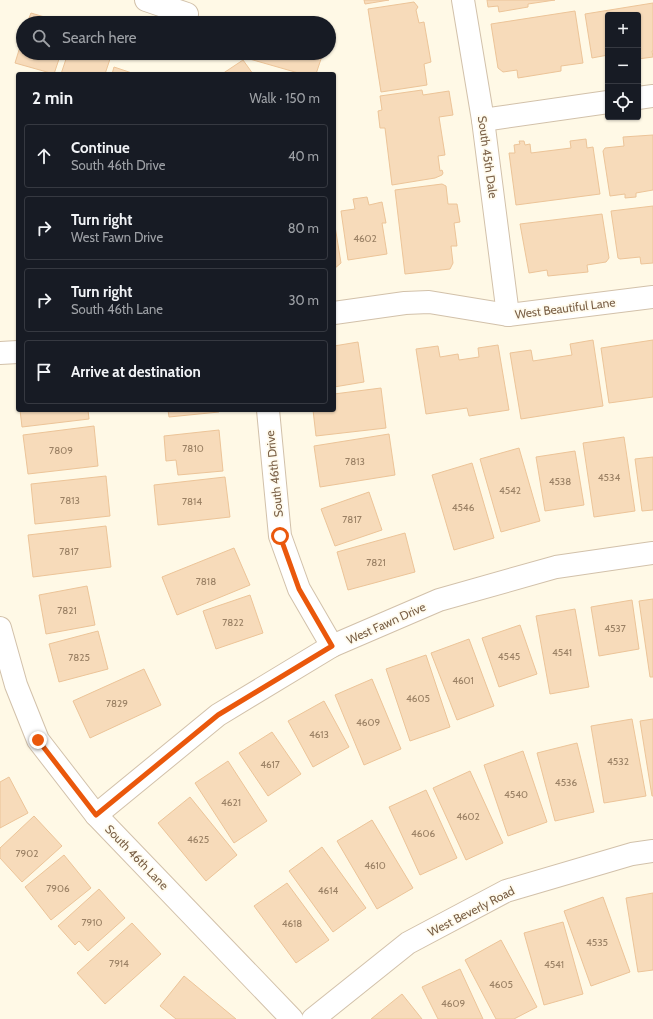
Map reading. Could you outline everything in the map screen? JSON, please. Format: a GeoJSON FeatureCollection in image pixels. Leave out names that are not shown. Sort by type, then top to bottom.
{"type":"FeatureCollection","features":[{"type":"Feature","properties":{"kind":"street"},"geometry":{"type":"LineString","coordinates":[[146,0],[187,14]]}},
{"type":"Feature","properties":{"kind":"street","name":"South 45th Dale"},"geometry":{"type":"LineString","coordinates":[[463,0],[483,120],[508,315]]}},
{"type":"Feature","properties":{"kind":"street"},"geometry":{"type":"LineString","coordinates":[[641,98],[653,96]]}},
{"type":"Feature","properties":{"kind":"street"},"geometry":{"type":"LineString","coordinates":[[483,120],[605,102]]}},
{"type":"Feature","properties":{"kind":"street","name":"West Beautiful Lane"},"geometry":{"type":"LineString","coordinates":[[336,313],[405,303],[429,302],[508,315],[653,296]]}},
{"type":"Feature","properties":{"kind":"street"},"geometry":{"type":"LineString","coordinates":[[0,353],[16,352]]}},
{"type":"Feature","properties":{"kind":"street","name":"South 46th Drive"},"geometry":{"type":"LineString","coordinates":[[268,412],[280,536],[299,589],[332,646]]}},
{"type":"Feature","properties":{"kind":"street","name":"West Fawn Drive"},"geometry":{"type":"LineString","coordinates":[[96,815],[218,715],[332,646],[439,600],[556,567],[653,553]]}},
{"type":"Feature","properties":{"kind":"street","name":"South 46th Lane"},"geometry":{"type":"LineString","coordinates":[[0,628],[8,688],[38,740],[96,815],[292,1019]]}},
{"type":"Feature","properties":{"kind":"street","name":"West Beverly Road"},"geometry":{"type":"LineString","coordinates":[[313,1019],[408,943],[506,891],[632,854],[653,851]]}},
{"type":"Feature","properties":{"kind":"building"},"geometry":{"type":"Polygon","coordinates":[[[364,0],[389,0],[365,4],[364,0]]]}},
{"type":"Feature","properties":{"kind":"building"},"geometry":{"type":"Polygon","coordinates":[[[487,0],[555,0],[528,4],[528,7],[499,12],[498,6],[488,7],[487,0]]]}},
{"type":"Feature","properties":{"kind":"building"},"geometry":{"type":"Polygon","coordinates":[[[414,2],[418,7],[416,10],[419,23],[424,22],[431,62],[424,64],[427,85],[381,92],[368,9],[414,2]]]}},
{"type":"Feature","properties":{"kind":"building"},"geometry":{"type":"Polygon","coordinates":[[[653,3],[653,57],[641,59],[641,12],[605,12],[605,56],[592,58],[585,14],[653,3]]]}},
{"type":"Feature","properties":{"kind":"building"},"geometry":{"type":"Polygon","coordinates":[[[575,11],[583,63],[561,66],[561,71],[518,78],[517,70],[503,72],[498,68],[491,24],[575,11]]]}},
{"type":"Feature","properties":{"kind":"building"},"geometry":{"type":"Polygon","coordinates":[[[31,13],[41,16],[30,16],[31,13]]]}},
{"type":"Feature","properties":{"kind":"building"},"geometry":{"type":"Polygon","coordinates":[[[16,60],[59,60],[55,72],[47,72],[15,63],[16,60]]]}},
{"type":"Feature","properties":{"kind":"building"},"geometry":{"type":"Polygon","coordinates":[[[66,60],[110,60],[106,72],[62,72],[66,60]]]}},
{"type":"Feature","properties":{"kind":"building"},"geometry":{"type":"Polygon","coordinates":[[[243,60],[252,72],[225,72],[243,60]]]}},
{"type":"Feature","properties":{"kind":"building"},"geometry":{"type":"Polygon","coordinates":[[[253,60],[321,60],[317,72],[295,72],[253,60]]]}},
{"type":"Feature","properties":{"kind":"building"},"geometry":{"type":"Polygon","coordinates":[[[114,67],[129,72],[113,72],[114,67]]]}},
{"type":"Feature","properties":{"kind":"building"},"geometry":{"type":"Polygon","coordinates":[[[422,90],[423,95],[449,91],[453,115],[439,117],[445,155],[438,156],[440,171],[442,170],[443,173],[435,178],[392,185],[385,128],[380,128],[378,111],[382,110],[380,96],[422,90]]]}},
{"type":"Feature","properties":{"kind":"building"},"geometry":{"type":"Polygon","coordinates":[[[653,135],[653,190],[636,193],[636,197],[625,198],[625,194],[610,196],[603,151],[605,148],[624,146],[623,137],[653,135]]]}},
{"type":"Feature","properties":{"kind":"building"},"geometry":{"type":"Polygon","coordinates":[[[586,139],[587,148],[593,147],[600,194],[516,205],[509,153],[515,153],[514,145],[520,144],[519,141],[524,141],[525,145],[530,144],[531,153],[571,148],[570,141],[586,139]]]}},
{"type":"Feature","properties":{"kind":"building"},"geometry":{"type":"Polygon","coordinates":[[[442,184],[446,186],[448,204],[457,204],[460,222],[454,223],[457,246],[451,246],[453,263],[450,269],[405,274],[395,190],[442,184]]]}},
{"type":"Feature","properties":{"kind":"building"},"geometry":{"type":"Polygon","coordinates":[[[367,197],[369,205],[382,202],[386,223],[382,223],[387,254],[348,260],[341,211],[355,209],[353,199],[367,197]]]}},
{"type":"Feature","properties":{"kind":"building"},"geometry":{"type":"Polygon","coordinates":[[[653,206],[653,263],[641,264],[640,257],[618,258],[611,211],[653,206]]]}},
{"type":"Feature","properties":{"kind":"building"},"geometry":{"type":"Polygon","coordinates":[[[602,214],[609,258],[606,262],[587,265],[588,272],[548,276],[547,270],[529,273],[520,224],[602,214]]]}},
{"type":"Feature","properties":{"kind":"building"},"geometry":{"type":"Polygon","coordinates":[[[336,232],[341,263],[336,267],[336,232]]]}},
{"type":"Feature","properties":{"kind":"building"},"geometry":{"type":"Polygon","coordinates":[[[593,340],[603,406],[521,419],[510,353],[531,350],[533,361],[572,355],[570,344],[593,340]]]}},
{"type":"Feature","properties":{"kind":"building"},"geometry":{"type":"Polygon","coordinates":[[[653,340],[653,397],[609,403],[601,348],[653,340]]]}},
{"type":"Feature","properties":{"kind":"building"},"geometry":{"type":"Polygon","coordinates":[[[358,342],[364,382],[336,387],[336,346],[358,342]]]}},
{"type":"Feature","properties":{"kind":"building"},"geometry":{"type":"Polygon","coordinates":[[[498,345],[509,410],[469,416],[467,408],[426,414],[416,349],[438,346],[440,357],[458,354],[459,360],[479,357],[478,348],[498,345]]]}},
{"type":"Feature","properties":{"kind":"building"},"geometry":{"type":"Polygon","coordinates":[[[381,388],[386,428],[316,436],[313,412],[336,412],[336,394],[381,388]]]}},
{"type":"Feature","properties":{"kind":"building"},"geometry":{"type":"Polygon","coordinates":[[[20,412],[88,412],[89,419],[22,427],[20,412]]]}},
{"type":"Feature","properties":{"kind":"building"},"geometry":{"type":"Polygon","coordinates":[[[168,412],[219,412],[169,417],[168,412]]]}},
{"type":"Feature","properties":{"kind":"building"},"geometry":{"type":"Polygon","coordinates":[[[94,426],[98,466],[28,474],[23,435],[94,426]]]}},
{"type":"Feature","properties":{"kind":"building"},"geometry":{"type":"Polygon","coordinates":[[[219,430],[223,471],[178,475],[176,460],[166,461],[164,436],[219,430]]]}},
{"type":"Feature","properties":{"kind":"building"},"geometry":{"type":"Polygon","coordinates":[[[389,434],[395,475],[320,487],[314,446],[389,434]]]}},
{"type":"Feature","properties":{"kind":"building"},"geometry":{"type":"Polygon","coordinates":[[[624,437],[635,511],[594,517],[583,443],[624,437]]]}},
{"type":"Feature","properties":{"kind":"building"},"geometry":{"type":"Polygon","coordinates":[[[519,448],[540,521],[501,532],[480,459],[519,448]]]}},
{"type":"Feature","properties":{"kind":"building"},"geometry":{"type":"Polygon","coordinates":[[[575,451],[584,505],[545,511],[536,457],[575,451]]]}},
{"type":"Feature","properties":{"kind":"building"},"geometry":{"type":"Polygon","coordinates":[[[653,457],[653,510],[642,511],[635,459],[653,457]]]}},
{"type":"Feature","properties":{"kind":"building"},"geometry":{"type":"Polygon","coordinates":[[[472,463],[494,538],[454,550],[432,475],[472,463]]]}},
{"type":"Feature","properties":{"kind":"building"},"geometry":{"type":"Polygon","coordinates":[[[106,476],[110,516],[35,524],[31,484],[106,476]]]}},
{"type":"Feature","properties":{"kind":"building"},"geometry":{"type":"Polygon","coordinates":[[[225,477],[230,517],[158,525],[154,485],[225,477]]]}},
{"type":"Feature","properties":{"kind":"building"},"geometry":{"type":"Polygon","coordinates":[[[369,492],[382,530],[335,546],[321,509],[369,492]]]}},
{"type":"Feature","properties":{"kind":"building"},"geometry":{"type":"Polygon","coordinates":[[[106,526],[111,567],[33,577],[28,535],[106,526]]]}},
{"type":"Feature","properties":{"kind":"building"},"geometry":{"type":"Polygon","coordinates":[[[405,533],[415,572],[348,590],[337,552],[405,533]]]}},
{"type":"Feature","properties":{"kind":"building"},"geometry":{"type":"Polygon","coordinates":[[[234,548],[250,585],[177,615],[162,577],[234,548]]]}},
{"type":"Feature","properties":{"kind":"building"},"geometry":{"type":"Polygon","coordinates":[[[87,586],[95,625],[46,634],[39,595],[87,586]]]}},
{"type":"Feature","properties":{"kind":"building"},"geometry":{"type":"Polygon","coordinates":[[[250,595],[263,633],[216,649],[203,611],[250,595]]]}},
{"type":"Feature","properties":{"kind":"building"},"geometry":{"type":"Polygon","coordinates":[[[653,599],[653,677],[650,677],[639,601],[653,599]]]}},
{"type":"Feature","properties":{"kind":"building"},"geometry":{"type":"Polygon","coordinates":[[[632,600],[639,649],[599,656],[591,607],[632,600]]]}},
{"type":"Feature","properties":{"kind":"building"},"geometry":{"type":"Polygon","coordinates":[[[575,609],[589,687],[550,694],[536,616],[575,609]]]}},
{"type":"Feature","properties":{"kind":"building"},"geometry":{"type":"Polygon","coordinates":[[[520,625],[537,674],[499,687],[482,638],[520,625]]]}},
{"type":"Feature","properties":{"kind":"building"},"geometry":{"type":"Polygon","coordinates":[[[98,631],[108,669],[59,682],[49,644],[98,631]]]}},
{"type":"Feature","properties":{"kind":"building"},"geometry":{"type":"Polygon","coordinates":[[[469,639],[494,706],[457,720],[431,653],[469,639]]]}},
{"type":"Feature","properties":{"kind":"building"},"geometry":{"type":"Polygon","coordinates":[[[426,655],[450,727],[410,741],[386,669],[426,655]]]}},
{"type":"Feature","properties":{"kind":"building"},"geometry":{"type":"Polygon","coordinates":[[[144,669],[161,705],[90,738],[73,701],[144,669]]]}},
{"type":"Feature","properties":{"kind":"building"},"geometry":{"type":"Polygon","coordinates":[[[372,679],[401,749],[364,765],[335,695],[372,679]]]}},
{"type":"Feature","properties":{"kind":"building"},"geometry":{"type":"Polygon","coordinates":[[[324,701],[349,747],[313,767],[288,721],[324,701]]]}},
{"type":"Feature","properties":{"kind":"building"},"geometry":{"type":"Polygon","coordinates":[[[632,719],[646,796],[604,803],[591,726],[632,719]]]}},
{"type":"Feature","properties":{"kind":"building"},"geometry":{"type":"Polygon","coordinates":[[[653,719],[653,796],[652,796],[640,721],[653,719]]]}},
{"type":"Feature","properties":{"kind":"building"},"geometry":{"type":"Polygon","coordinates":[[[272,732],[301,774],[268,796],[239,753],[272,732]]]}},
{"type":"Feature","properties":{"kind":"building"},"geometry":{"type":"Polygon","coordinates":[[[577,743],[594,812],[555,821],[537,753],[577,743]]]}},
{"type":"Feature","properties":{"kind":"building"},"geometry":{"type":"Polygon","coordinates":[[[523,751],[547,822],[508,836],[484,765],[523,751]]]}},
{"type":"Feature","properties":{"kind":"building"},"geometry":{"type":"Polygon","coordinates":[[[228,761],[267,821],[234,843],[195,783],[228,761]]]}},
{"type":"Feature","properties":{"kind":"building"},"geometry":{"type":"Polygon","coordinates":[[[470,771],[503,843],[466,860],[433,788],[470,771]]]}},
{"type":"Feature","properties":{"kind":"building"},"geometry":{"type":"Polygon","coordinates":[[[9,777],[28,813],[0,828],[0,782],[9,777]]]}},
{"type":"Feature","properties":{"kind":"building"},"geometry":{"type":"Polygon","coordinates":[[[426,790],[457,858],[420,875],[389,807],[426,790]]]}},
{"type":"Feature","properties":{"kind":"building"},"geometry":{"type":"Polygon","coordinates":[[[190,797],[237,855],[206,881],[158,823],[190,797]]]}},
{"type":"Feature","properties":{"kind":"building"},"geometry":{"type":"Polygon","coordinates":[[[34,816],[62,846],[22,882],[0,858],[0,848],[34,816]]]}},
{"type":"Feature","properties":{"kind":"building"},"geometry":{"type":"Polygon","coordinates":[[[372,820],[413,888],[377,909],[337,841],[372,820]]]}},
{"type":"Feature","properties":{"kind":"building"},"geometry":{"type":"Polygon","coordinates":[[[322,847],[366,908],[333,932],[289,871],[322,847]]]}},
{"type":"Feature","properties":{"kind":"building"},"geometry":{"type":"Polygon","coordinates":[[[64,855],[91,888],[51,920],[25,887],[64,855]]]}},
{"type":"Feature","properties":{"kind":"building"},"geometry":{"type":"Polygon","coordinates":[[[287,883],[329,940],[296,963],[254,906],[287,883]]]}},
{"type":"Feature","properties":{"kind":"building"},"geometry":{"type":"Polygon","coordinates":[[[99,889],[125,918],[88,951],[79,941],[75,945],[58,926],[99,889]]]}},
{"type":"Feature","properties":{"kind":"building"},"geometry":{"type":"Polygon","coordinates":[[[653,893],[653,970],[638,972],[626,898],[653,893]]]}},
{"type":"Feature","properties":{"kind":"building"},"geometry":{"type":"Polygon","coordinates":[[[603,897],[630,972],[591,986],[564,911],[603,897]]]}},
{"type":"Feature","properties":{"kind":"building"},"geometry":{"type":"Polygon","coordinates":[[[563,922],[583,994],[544,1005],[524,933],[563,922]]]}},
{"type":"Feature","properties":{"kind":"building"},"geometry":{"type":"Polygon","coordinates":[[[132,923],[161,954],[105,1004],[77,973],[132,923]]]}},
{"type":"Feature","properties":{"kind":"building"},"geometry":{"type":"Polygon","coordinates":[[[501,940],[537,1007],[514,1019],[496,1019],[465,960],[501,940]]]}},
{"type":"Feature","properties":{"kind":"building"},"geometry":{"type":"Polygon","coordinates":[[[460,969],[483,1019],[438,1019],[422,987],[460,969]]]}},
{"type":"Feature","properties":{"kind":"building"},"geometry":{"type":"Polygon","coordinates":[[[184,976],[236,1019],[176,1019],[160,1006],[184,976]]]}},
{"type":"Feature","properties":{"kind":"building"},"geometry":{"type":"Polygon","coordinates":[[[402,994],[422,1019],[371,1019],[402,994]]]}},
{"type":"Feature","properties":{"kind":"route"},"geometry":{"type":"LineString","coordinates":[[38,740],[96,815],[218,715],[332,646],[299,589],[280,536]]}}]}
